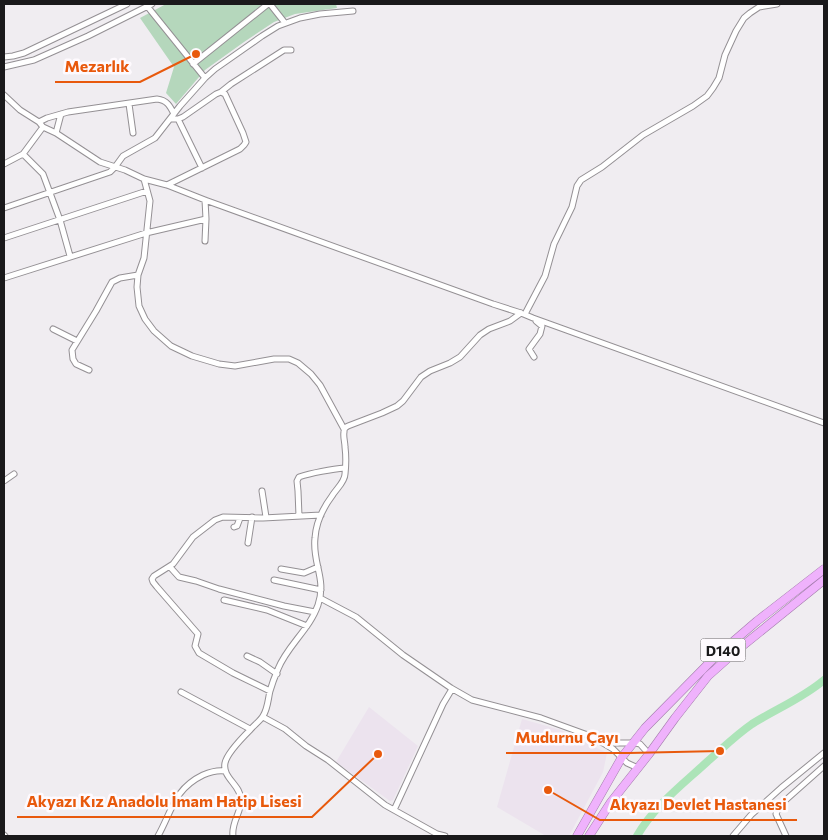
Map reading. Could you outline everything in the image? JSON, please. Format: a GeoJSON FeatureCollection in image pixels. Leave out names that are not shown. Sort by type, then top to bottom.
{"type":"FeatureCollection","features":[{"type":"Feature","properties":{"kind":"highway","name":"D140"},"geometry":{"type":"LineString","coordinates":[[577,836],[622,757],[645,728],[714,658],[756,621],[824,569]]}},
{"type":"Feature","properties":{"kind":"highway","name":"D140"},"geometry":{"type":"LineString","coordinates":[[589,836],[612,802],[708,676],[824,580]]}},
{"type":"Feature","properties":{"kind":"street"},"geometry":{"type":"LineString","coordinates":[[4,57],[24,53],[127,4]]}},
{"type":"Feature","properties":{"kind":"street"},"geometry":{"type":"LineString","coordinates":[[194,64],[268,4],[285,23]]}},
{"type":"Feature","properties":{"kind":"street"},"geometry":{"type":"LineString","coordinates":[[344,429],[397,406],[421,377],[430,370],[450,363],[460,357],[480,335],[489,329],[523,314],[545,276],[554,244],[572,207],[577,186],[581,180],[602,167],[643,135],[693,106],[706,96],[719,78],[725,55],[744,18],[759,7],[777,4]]}},
{"type":"Feature","properties":{"kind":"street"},"geometry":{"type":"LineString","coordinates":[[4,68],[34,60],[88,36],[149,5],[205,78]]}},
{"type":"Feature","properties":{"kind":"street"},"geometry":{"type":"LineString","coordinates":[[4,208],[110,172],[123,156],[155,138],[205,78],[215,69],[278,26],[300,18],[320,14],[354,11]]}},
{"type":"Feature","properties":{"kind":"street"},"geometry":{"type":"LineString","coordinates":[[174,117],[183,117],[284,50],[291,50]]}},
{"type":"Feature","properties":{"kind":"street"},"geometry":{"type":"LineString","coordinates":[[167,185],[244,146],[246,142],[244,133],[225,94],[221,92]]}},
{"type":"Feature","properties":{"kind":"street"},"geometry":{"type":"LineString","coordinates":[[4,97],[20,110],[100,162],[824,423]]}},
{"type":"Feature","properties":{"kind":"street"},"geometry":{"type":"LineString","coordinates":[[4,164],[23,154],[41,124],[48,118],[68,112],[157,99],[167,103],[202,168]]}},
{"type":"Feature","properties":{"kind":"street"},"geometry":{"type":"LineString","coordinates":[[129,104],[133,133]]}},
{"type":"Feature","properties":{"kind":"street"},"geometry":{"type":"LineString","coordinates":[[56,133],[61,114]]}},
{"type":"Feature","properties":{"kind":"street"},"geometry":{"type":"LineString","coordinates":[[23,154],[43,174],[60,220],[70,256]]}},
{"type":"Feature","properties":{"kind":"street"},"geometry":{"type":"LineString","coordinates":[[144,178],[150,201],[144,258],[138,274],[137,287],[139,306],[145,319],[154,331],[171,346],[192,356],[219,364],[235,366],[274,359],[288,359],[298,363],[320,385],[344,429],[346,474],[326,504],[315,535],[314,551],[322,581],[320,598],[307,626],[278,668],[263,716],[228,756],[225,764],[228,777],[235,784],[241,796],[239,812],[233,824],[233,836]]}},
{"type":"Feature","properties":{"kind":"street"},"geometry":{"type":"LineString","coordinates":[[4,238],[147,192]]}},
{"type":"Feature","properties":{"kind":"street"},"geometry":{"type":"LineString","coordinates":[[205,200],[205,241]]}},
{"type":"Feature","properties":{"kind":"street"},"geometry":{"type":"LineString","coordinates":[[4,278],[146,233],[206,219]]}},
{"type":"Feature","properties":{"kind":"street"},"geometry":{"type":"LineString","coordinates":[[89,370],[76,364],[72,350],[112,282],[138,274]]}},
{"type":"Feature","properties":{"kind":"street"},"geometry":{"type":"LineString","coordinates":[[533,318],[542,326],[540,334],[529,349],[534,357]]}},
{"type":"Feature","properties":{"kind":"street"},"geometry":{"type":"LineString","coordinates":[[53,329],[77,341]]}},
{"type":"Feature","properties":{"kind":"street"},"geometry":{"type":"LineString","coordinates":[[298,516],[298,477],[311,472],[316,473],[345,468]]}},
{"type":"Feature","properties":{"kind":"street"},"geometry":{"type":"LineString","coordinates":[[4,481],[14,474]]}},
{"type":"Feature","properties":{"kind":"street"},"geometry":{"type":"LineString","coordinates":[[262,491],[266,518]]}},
{"type":"Feature","properties":{"kind":"street"},"geometry":{"type":"LineString","coordinates":[[270,691],[199,654],[195,646],[198,634],[152,579],[170,567],[193,537],[215,520],[223,518],[321,515]]}},
{"type":"Feature","properties":{"kind":"street"},"geometry":{"type":"LineString","coordinates":[[248,543],[252,517]]}},
{"type":"Feature","properties":{"kind":"street"},"geometry":{"type":"LineString","coordinates":[[234,527],[237,526],[240,518]]}},
{"type":"Feature","properties":{"kind":"street"},"geometry":{"type":"LineString","coordinates":[[170,567],[180,577],[284,606],[315,612]]}},
{"type":"Feature","properties":{"kind":"street"},"geometry":{"type":"LineString","coordinates":[[281,569],[304,573],[318,567]]}},
{"type":"Feature","properties":{"kind":"street"},"geometry":{"type":"LineString","coordinates":[[274,580],[321,590]]}},
{"type":"Feature","properties":{"kind":"street"},"geometry":{"type":"LineString","coordinates":[[320,598],[356,617],[404,655],[452,689],[472,700],[541,718],[585,734],[603,742],[628,763],[638,768]]}},
{"type":"Feature","properties":{"kind":"street"},"geometry":{"type":"LineString","coordinates":[[224,600],[267,610],[307,626]]}},
{"type":"Feature","properties":{"kind":"street"},"geometry":{"type":"LineString","coordinates":[[247,656],[260,662],[277,674]]}},
{"type":"Feature","properties":{"kind":"street"},"geometry":{"type":"LineString","coordinates":[[394,810],[443,704],[452,689]]}},
{"type":"Feature","properties":{"kind":"street"},"geometry":{"type":"LineString","coordinates":[[181,692],[250,729]]}},
{"type":"Feature","properties":{"kind":"street"},"geometry":{"type":"LineString","coordinates":[[263,716],[284,728],[394,810],[437,834],[445,836]]}},
{"type":"Feature","properties":{"kind":"street"},"geometry":{"type":"LineString","coordinates":[[603,742],[640,744],[649,754]]}},
{"type":"Feature","properties":{"kind":"street"},"geometry":{"type":"LineString","coordinates":[[733,836],[781,788],[824,753]]}},
{"type":"Feature","properties":{"kind":"street"},"geometry":{"type":"LineString","coordinates":[[786,836],[776,814],[779,806],[824,766]]}},
{"type":"Feature","properties":{"kind":"street"},"geometry":{"type":"LineString","coordinates":[[158,836],[177,796],[186,786],[194,779],[207,773],[219,770],[226,771]]}},
{"type":"Feature","properties":{"kind":"shaded area"},"geometry":{"type":"Polygon","coordinates":[[[369,707],[418,746],[393,800],[390,801],[336,762],[369,707]]]}},
{"type":"Feature","properties":{"kind":"shaded area"},"geometry":{"type":"Polygon","coordinates":[[[522,719],[561,730],[607,753],[603,772],[569,836],[546,836],[497,807],[522,719]]]}},
{"type":"Feature","properties":{"kind":"green space"},"geometry":{"type":"Polygon","coordinates":[[[166,4],[336,4],[337,8],[295,14],[274,22],[205,70],[176,104],[166,93],[174,67],[140,18],[166,4]]]}},
{"type":"Feature","properties":{"kind":"waterway"},"geometry":{"type":"LineString","coordinates":[[637,836],[652,815],[670,796],[735,737],[752,724],[798,698],[824,680]]}},
{"type":"Feature","properties":{"kind":"place","name":"Mezarlık"},"geometry":{"type":"Point","coordinates":[196,54]}},
{"type":"Feature","properties":{"kind":"place","name":"Mudurnu Çayı"},"geometry":{"type":"Point","coordinates":[720,751]}},
{"type":"Feature","properties":{"kind":"place","name":"Akyazı Kız Anadolu İmam Hatip Lisesi"},"geometry":{"type":"Point","coordinates":[378,754]}},
{"type":"Feature","properties":{"kind":"place","name":"Akyazı Devlet Hastanesi"},"geometry":{"type":"Point","coordinates":[548,790]}}]}
